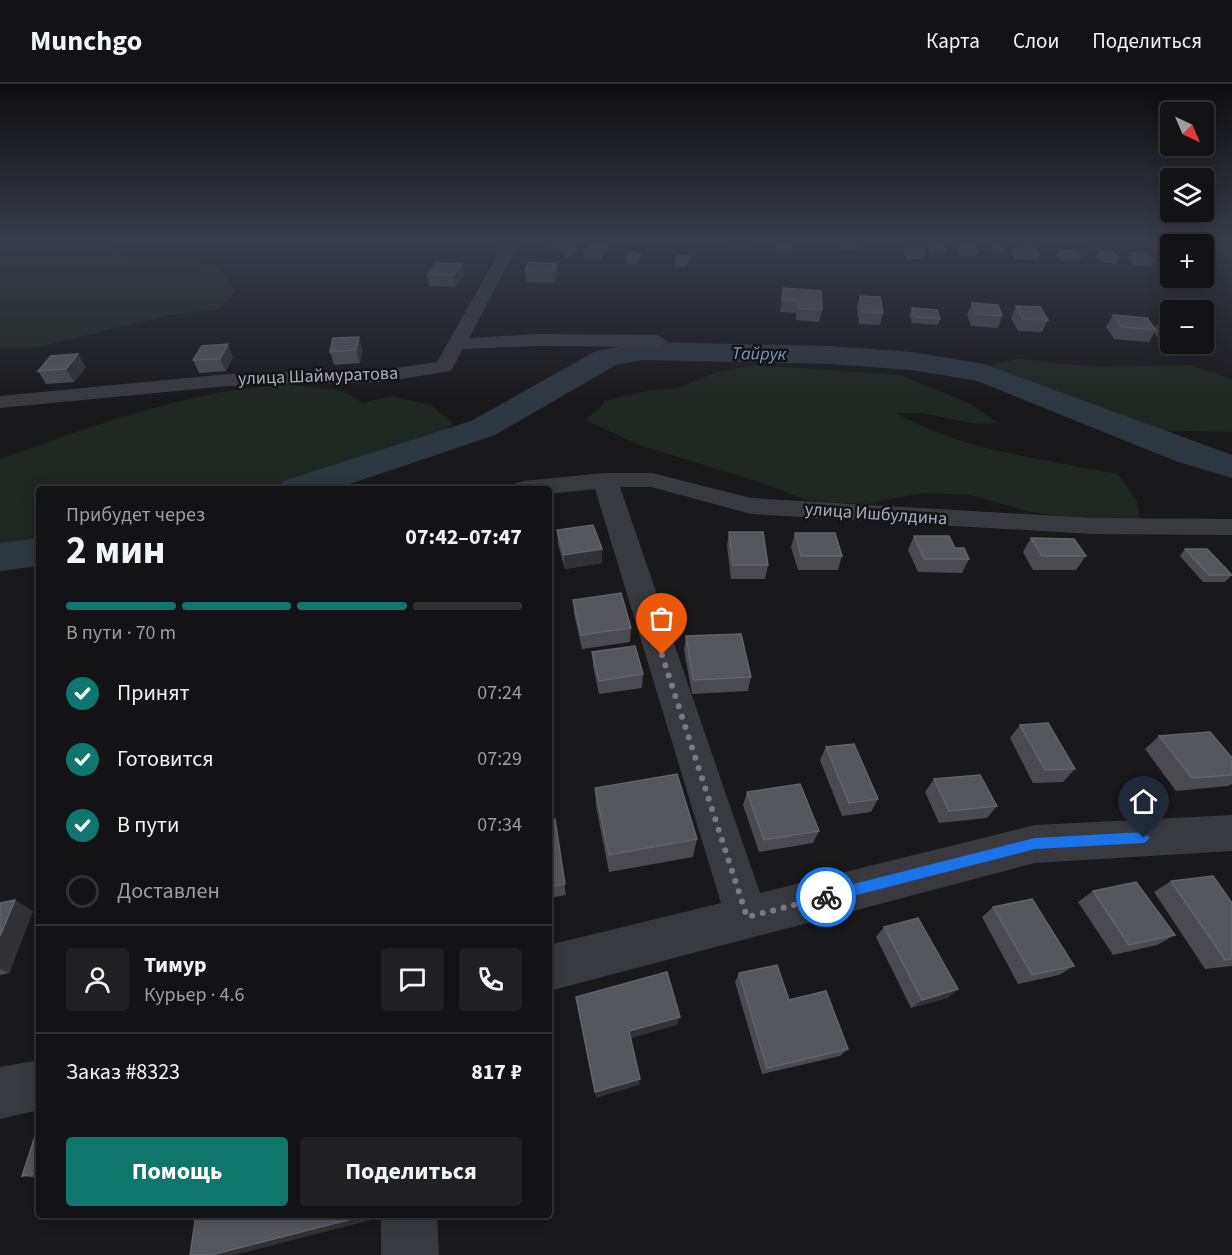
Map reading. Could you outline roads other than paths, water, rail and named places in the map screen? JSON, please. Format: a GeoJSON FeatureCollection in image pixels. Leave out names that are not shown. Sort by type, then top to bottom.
{"type":"FeatureCollection","features":[{"type":"Feature","properties":{"kind":"street"},"geometry":{"type":"LineString","coordinates":[[456,344],[483,295]]}},
{"type":"Feature","properties":{"kind":"street"},"geometry":{"type":"LineString","coordinates":[[456,344],[538,340],[658,341]]}},
{"type":"Feature","properties":{"kind":"street","name":"улица Шаймуратова"},"geometry":{"type":"LineString","coordinates":[[0,402],[228,380],[382,376],[444,366],[456,344]]}},
{"type":"Feature","properties":{"kind":"street"},"geometry":{"type":"LineString","coordinates":[[605,480],[747,917]]}},
{"type":"Feature","properties":{"kind":"street","name":"улица Ишбулдина"},"geometry":{"type":"LineString","coordinates":[[550,486],[605,480],[652,480],[751,506],[1092,526],[1232,527]]}},
{"type":"Feature","properties":{"kind":"street"},"geometry":{"type":"LineString","coordinates":[[552,967],[1035,844],[1232,833]]}},
{"type":"Feature","properties":{"kind":"street"},"geometry":{"type":"LineString","coordinates":[[0,1093],[36,1086]]}},
{"type":"Feature","properties":{"kind":"street"},"geometry":{"type":"LineString","coordinates":[[409,1218],[410,1255]]}},
{"type":"Feature","properties":{"kind":"waterway","name":"Тайрук"},"geometry":{"type":"LineString","coordinates":[[306,486],[483,428],[607,357],[643,351],[829,355],[912,361],[984,373],[1191,454],[1232,467]]}},
{"type":"Feature","properties":{"kind":"waterway","name":"Тайрук"},"geometry":{"type":"LineString","coordinates":[[0,557],[36,552]]}}]}
